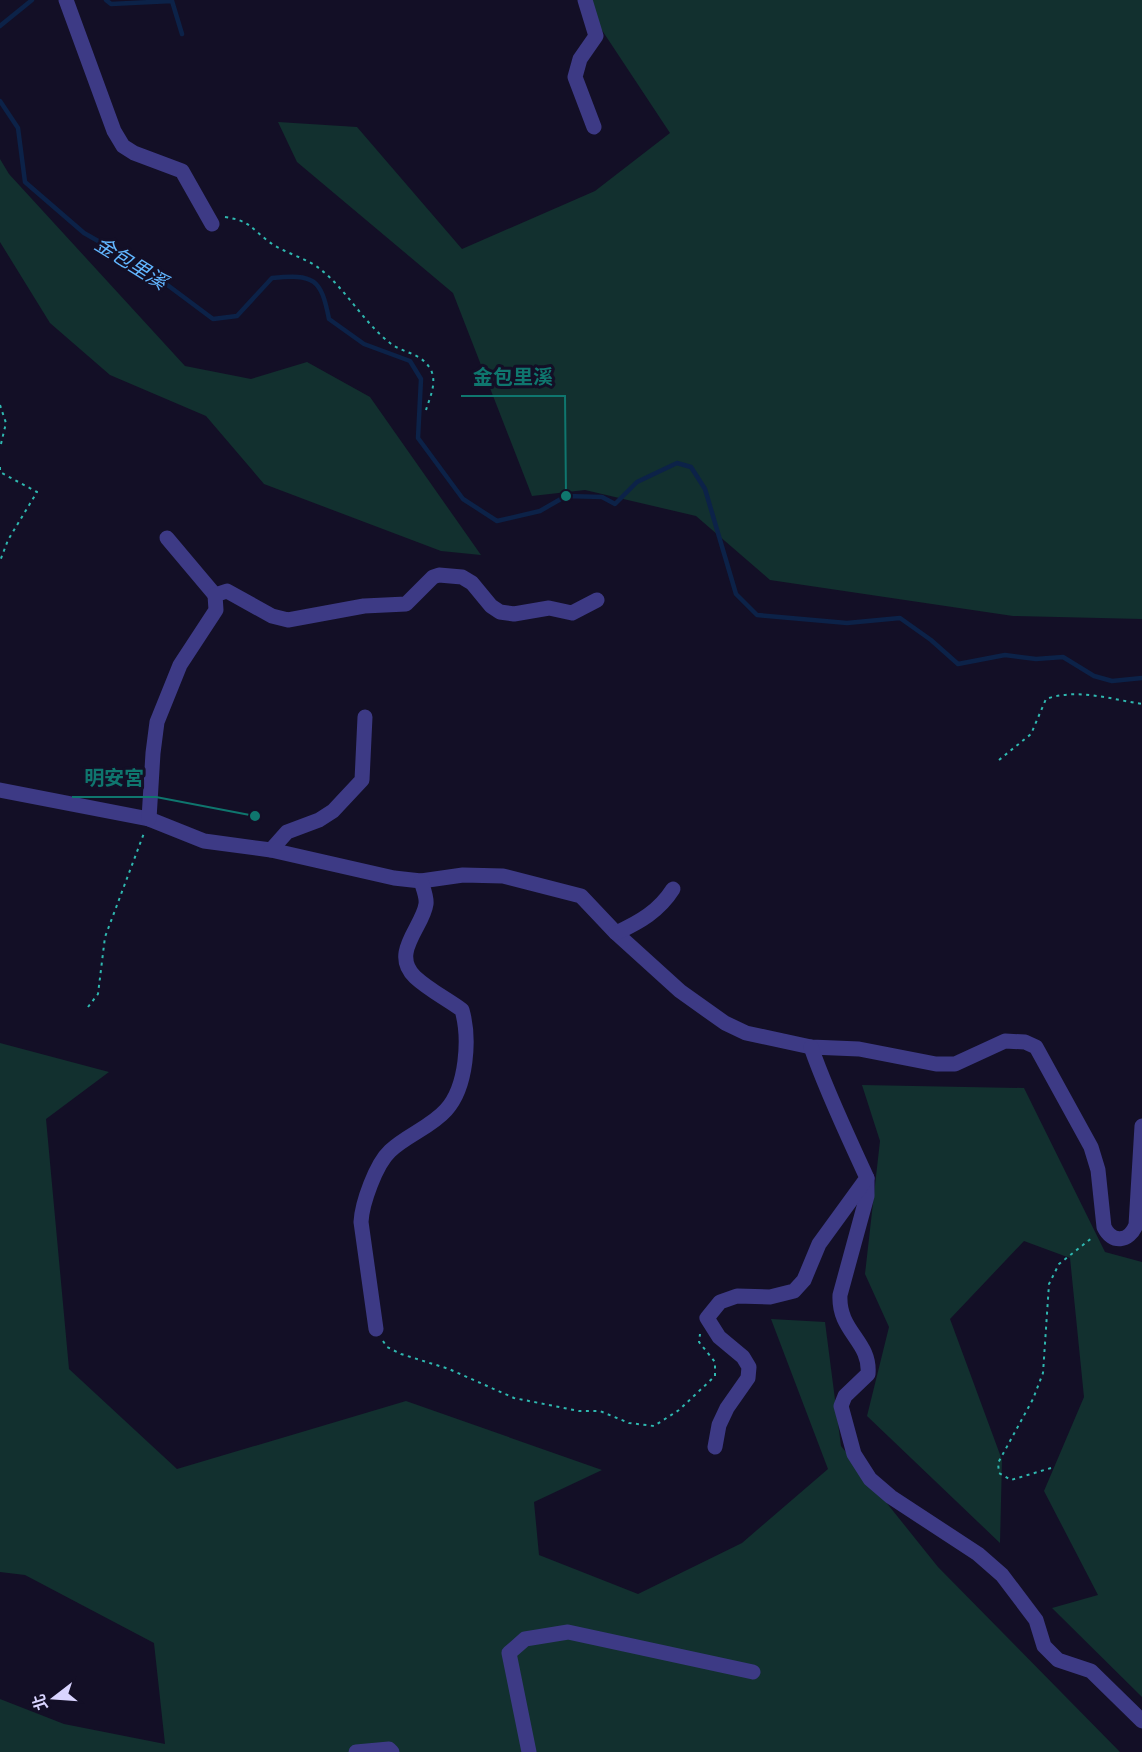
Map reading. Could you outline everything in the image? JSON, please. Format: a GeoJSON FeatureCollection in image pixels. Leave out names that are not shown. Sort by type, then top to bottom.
{"type":"FeatureCollection","features":[{"type":"Feature","properties":{"kind":"street"},"geometry":{"type":"LineString","coordinates":[[66,0],[114,131],[123,146],[134,153],[182,171],[212,224]]}},
{"type":"Feature","properties":{"kind":"street"},"geometry":{"type":"LineString","coordinates":[[585,0],[596,36],[580,59],[575,77],[594,127]]}},
{"type":"Feature","properties":{"kind":"street"},"geometry":{"type":"LineString","coordinates":[[149,819],[153,753],[158,722],[180,665],[216,610],[215,595],[167,538]]}},
{"type":"Feature","properties":{"kind":"street"},"geometry":{"type":"LineString","coordinates":[[215,595],[227,591],[272,616],[288,620],[364,606],[406,604],[433,577],[439,575],[462,577],[472,583],[491,606],[500,612],[514,614],[549,608],[572,613],[597,600]]}},
{"type":"Feature","properties":{"kind":"street"},"geometry":{"type":"LineString","coordinates":[[271,850],[287,832],[319,820],[333,811],[362,780],[365,717]]}},
{"type":"Feature","properties":{"kind":"street"},"geometry":{"type":"LineString","coordinates":[[0,790],[149,819],[204,841],[271,850],[394,878],[422,881],[463,875],[503,876],[555,887],[581,896],[616,933],[680,991],[725,1023],[746,1034],[811,1047],[859,1049],[936,1064],[955,1064],[1005,1041],[1025,1042],[1036,1047],[1091,1147],[1098,1170],[1104,1227],[1108,1235],[1116,1239],[1126,1238],[1133,1233],[1136,1225],[1142,1126]]}},
{"type":"Feature","properties":{"kind":"street"},"geometry":{"type":"LineString","coordinates":[[376,1329],[361,1222],[362,1208],[389,1151],[448,1109],[467,1057],[468,1031],[462,1010],[414,976],[407,960],[408,941],[424,914],[427,901],[422,881]]}},
{"type":"Feature","properties":{"kind":"street"},"geometry":{"type":"LineString","coordinates":[[616,933],[645,919],[665,902],[673,889]]}},
{"type":"Feature","properties":{"kind":"street"},"geometry":{"type":"LineString","coordinates":[[811,1047],[829,1100],[844,1124],[867,1178],[867,1196],[840,1295],[839,1310],[847,1327],[866,1352],[869,1364],[868,1374],[845,1396],[841,1406],[854,1454],[870,1479],[891,1497],[978,1554],[1002,1575],[1036,1620],[1044,1646],[1058,1660],[1091,1671],[1142,1721]]}},
{"type":"Feature","properties":{"kind":"street"},"geometry":{"type":"LineString","coordinates":[[716,1447],[719,1425],[727,1408],[748,1378],[748,1367],[743,1357],[719,1337],[707,1318],[720,1302],[737,1296],[770,1297],[794,1291],[804,1280],[819,1244],[867,1178]]}},
{"type":"Feature","properties":{"kind":"street"},"geometry":{"type":"LineString","coordinates":[[529,1752],[509,1653],[525,1639],[568,1632],[753,1672]]}},
{"type":"Feature","properties":{"kind":"street"},"geometry":{"type":"LineString","coordinates":[[356,1752],[389,1749],[392,1752]]}},
{"type":"Feature","properties":{"kind":"path"},"geometry":{"type":"LineString","coordinates":[[212,224],[224,217],[243,220],[253,225],[268,242],[321,269],[371,326],[392,345],[418,354],[430,369],[434,381],[426,410]]}},
{"type":"Feature","properties":{"kind":"path"},"geometry":{"type":"LineString","coordinates":[[0,405],[6,423],[0,448]]}},
{"type":"Feature","properties":{"kind":"path"},"geometry":{"type":"LineString","coordinates":[[0,467],[0,472],[37,492],[8,540],[0,561]]}},
{"type":"Feature","properties":{"kind":"path"},"geometry":{"type":"LineString","coordinates":[[999,760],[1031,734],[1046,699],[1062,694],[1080,694],[1142,704]]}},
{"type":"Feature","properties":{"kind":"path"},"geometry":{"type":"LineString","coordinates":[[88,1007],[98,994],[105,937],[149,819]]}},
{"type":"Feature","properties":{"kind":"path"},"geometry":{"type":"LineString","coordinates":[[1051,1468],[1011,1480],[999,1473],[998,1463],[1033,1399],[1043,1373],[1049,1284],[1059,1264],[1104,1227]]}},
{"type":"Feature","properties":{"kind":"path"},"geometry":{"type":"LineString","coordinates":[[376,1329],[387,1347],[401,1354],[449,1369],[514,1398],[579,1411],[600,1411],[629,1423],[654,1426],[679,1410],[715,1376],[715,1362],[699,1342],[700,1330],[707,1318]]}},
{"type":"Feature","properties":{"kind":"green space"},"geometry":{"type":"Polygon","coordinates":[[[582,0],[1142,0],[1142,619],[1013,616],[770,580],[696,516],[585,490],[532,496],[453,293],[297,162],[278,122],[357,127],[462,249],[595,191],[670,133],[582,0]]]}},
{"type":"Feature","properties":{"kind":"green space"},"geometry":{"type":"Polygon","coordinates":[[[0,159],[9,174],[185,366],[251,379],[307,362],[370,397],[481,555],[441,551],[264,484],[206,416],[110,375],[50,323],[0,242],[0,159]]]}},
{"type":"Feature","properties":{"kind":"green space"},"geometry":{"type":"Polygon","coordinates":[[[0,1043],[109,1072],[46,1119],[69,1369],[177,1469],[406,1401],[602,1470],[534,1502],[539,1555],[638,1594],[742,1543],[828,1469],[771,1319],[825,1322],[841,1446],[938,1567],[1120,1752],[0,1752],[0,1699],[64,1724],[165,1744],[154,1643],[25,1575],[0,1572],[0,1043]]]}},
{"type":"Feature","properties":{"kind":"green space"},"geometry":{"type":"Polygon","coordinates":[[[862,1085],[1024,1088],[1105,1252],[1142,1262],[1142,1697],[1052,1608],[1098,1595],[1044,1491],[1084,1397],[1070,1258],[1024,1241],[950,1319],[1002,1460],[1000,1543],[867,1416],[889,1327],[865,1274],[880,1141],[862,1085]]]}},
{"type":"Feature","properties":{"kind":"waterway"},"geometry":{"type":"LineString","coordinates":[[0,26],[32,0]]}},
{"type":"Feature","properties":{"kind":"waterway"},"geometry":{"type":"LineString","coordinates":[[106,0],[111,4],[172,1],[182,34]]}},
{"type":"Feature","properties":{"kind":"waterway","name":"金包里溪"},"geometry":{"type":"LineString","coordinates":[[0,101],[18,128],[25,182],[84,233],[142,266],[213,319],[237,316],[272,278],[306,278],[319,287],[329,319],[364,344],[410,361],[421,379],[418,438],[463,499],[497,521],[540,511],[566,496],[602,497],[615,504],[637,482],[677,463],[691,467],[705,489],[736,594],[757,615],[847,623],[900,618],[931,640],[958,664],[1005,655],[1036,659],[1063,657],[1094,676],[1112,681],[1142,678]]}},
{"type":"Feature","properties":{"kind":"place","name":"金包里溪"},"geometry":{"type":"Point","coordinates":[566,496]}},
{"type":"Feature","properties":{"kind":"place","name":"明安宮"},"geometry":{"type":"Point","coordinates":[255,816]}}]}
